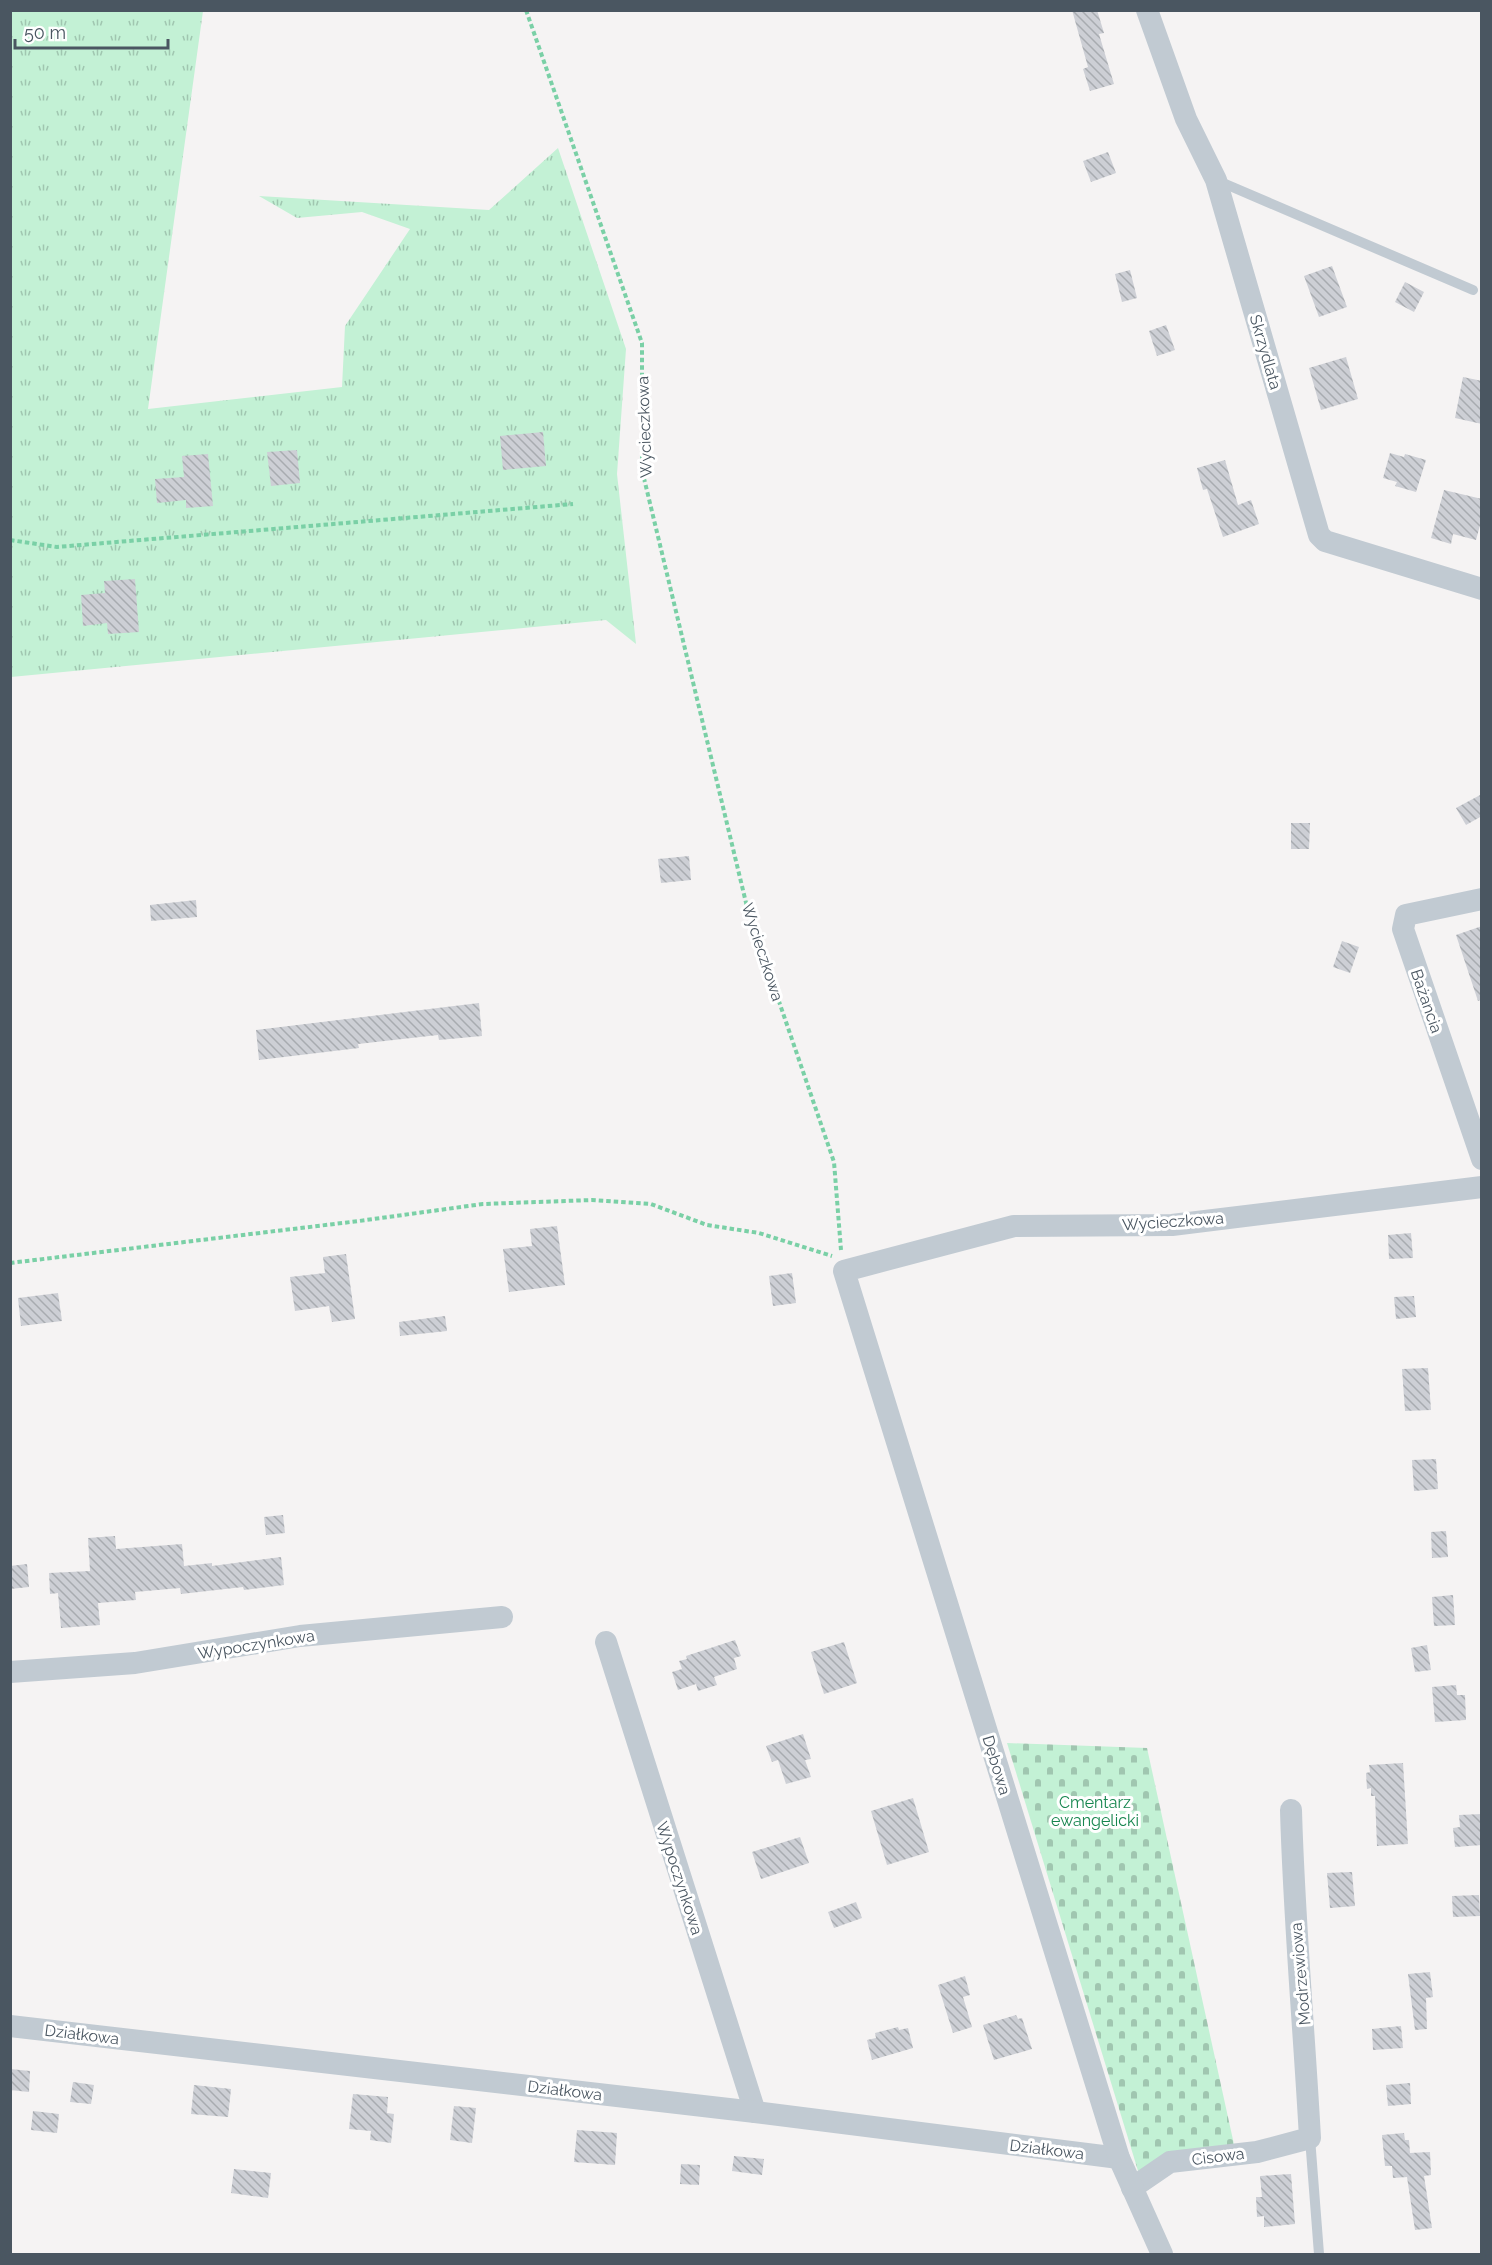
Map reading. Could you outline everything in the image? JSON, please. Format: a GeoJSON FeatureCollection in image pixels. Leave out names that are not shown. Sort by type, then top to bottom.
{"type":"FeatureCollection","features":[{"type":"Feature","properties":{"kind":"street","name":"Skrzydlata"},"geometry":{"type":"LineString","coordinates":[[1147,10],[1186,120],[1216,180],[1319,535],[1325,542],[1482,590]]}},
{"type":"Feature","properties":{"kind":"street","name":"Bażancia"},"geometry":{"type":"LineString","coordinates":[[1482,899],[1406,915],[1403,929],[1482,1159]]}},
{"type":"Feature","properties":{"kind":"street","name":"Wycieczkowa"},"geometry":{"type":"LineString","coordinates":[[843,1264],[1014,1226],[1172,1225],[1482,1187]]}},
{"type":"Feature","properties":{"kind":"street","name":"Dębowa"},"geometry":{"type":"LineString","coordinates":[[843,1264],[1119,2158],[1162,2254]]}},
{"type":"Feature","properties":{"kind":"street","name":"Wypoczynkowa"},"geometry":{"type":"LineString","coordinates":[[10,1672],[135,1663],[300,1636],[502,1617]]}},
{"type":"Feature","properties":{"kind":"street","name":"Wypoczynkowa"},"geometry":{"type":"LineString","coordinates":[[606,1642],[755,2112]]}},
{"type":"Feature","properties":{"kind":"street","name":"Modrzewiowa"},"geometry":{"type":"LineString","coordinates":[[1291,1810],[1294,1902],[1310,2138]]}},
{"type":"Feature","properties":{"kind":"street","name":"Działkowa"},"geometry":{"type":"LineString","coordinates":[[10,2026],[755,2112],[1119,2158]]}},
{"type":"Feature","properties":{"kind":"street","name":"Cisowa"},"geometry":{"type":"LineString","coordinates":[[1132,2188],[1170,2162],[1257,2152],[1310,2138]]}},
{"type":"Feature","properties":{"kind":"lane"},"geometry":{"type":"LineString","coordinates":[[1216,180],[1473,290]]}},
{"type":"Feature","properties":{"kind":"lane"},"geometry":{"type":"LineString","coordinates":[[1310,2138],[1319,2254]]}},
{"type":"Feature","properties":{"kind":"path","name":"Wycieczkowa"},"geometry":{"type":"LineString","coordinates":[[526,10],[642,343],[642,470],[748,911],[834,1162],[843,1264]]}},
{"type":"Feature","properties":{"kind":"path"},"geometry":{"type":"LineString","coordinates":[[10,540],[57,547],[573,504]]}},
{"type":"Feature","properties":{"kind":"path"},"geometry":{"type":"LineString","coordinates":[[10,1263],[483,1204],[592,1200],[651,1204],[707,1225],[759,1233],[843,1264]]}},
{"type":"Feature","properties":{"kind":"green space"},"geometry":{"type":"Polygon","coordinates":[[[11,11],[203,11],[148,409],[342,387],[345,326],[410,229],[362,212],[297,218],[259,196],[489,210],[558,148],[626,349],[617,474],[636,644],[606,620],[11,677],[11,11]]]}},
{"type":"Feature","properties":{"kind":"green space","name":"Cmentarz ewangelicki"},"geometry":{"type":"Polygon","coordinates":[[[1007,1743],[1147,1748],[1235,2149],[1139,2174],[1007,1743]]]}},
{"type":"Feature","properties":{"kind":"building"},"geometry":{"type":"Polygon","coordinates":[[[1072,10],[1097,10],[1104,33],[1099,34],[1114,84],[1090,91],[1083,69],[1088,67],[1072,10]]]}},
{"type":"Feature","properties":{"kind":"building"},"geometry":{"type":"Polygon","coordinates":[[[1108,152],[1116,173],[1091,182],[1083,161],[1108,152]]]}},
{"type":"Feature","properties":{"kind":"building"},"geometry":{"type":"Polygon","coordinates":[[[1332,266],[1347,307],[1319,317],[1304,276],[1332,266]]]}},
{"type":"Feature","properties":{"kind":"building"},"geometry":{"type":"Polygon","coordinates":[[[1130,270],[1137,298],[1122,302],[1115,274],[1130,270]]]}},
{"type":"Feature","properties":{"kind":"building"},"geometry":{"type":"Polygon","coordinates":[[[1405,282],[1424,292],[1414,312],[1395,302],[1405,282]]]}},
{"type":"Feature","properties":{"kind":"building"},"geometry":{"type":"Polygon","coordinates":[[[1166,325],[1175,350],[1157,356],[1149,331],[1166,325]]]}},
{"type":"Feature","properties":{"kind":"building"},"geometry":{"type":"Polygon","coordinates":[[[1346,357],[1358,399],[1321,410],[1309,368],[1346,357]]]}},
{"type":"Feature","properties":{"kind":"building"},"geometry":{"type":"Polygon","coordinates":[[[1463,377],[1482,381],[1482,424],[1455,418],[1463,377]]]}},
{"type":"Feature","properties":{"kind":"building"},"geometry":{"type":"Polygon","coordinates":[[[543,432],[546,466],[503,470],[500,436],[543,432]]]}},
{"type":"Feature","properties":{"kind":"building"},"geometry":{"type":"Polygon","coordinates":[[[297,450],[300,483],[271,486],[267,452],[297,450]]]}},
{"type":"Feature","properties":{"kind":"building"},"geometry":{"type":"Polygon","coordinates":[[[1390,453],[1404,457],[1405,454],[1426,460],[1416,492],[1395,486],[1397,482],[1383,478],[1390,453]]]}},
{"type":"Feature","properties":{"kind":"building"},"geometry":{"type":"Polygon","coordinates":[[[208,454],[213,506],[186,508],[186,500],[157,503],[155,479],[184,477],[182,456],[208,454]]]}},
{"type":"Feature","properties":{"kind":"building"},"geometry":{"type":"Polygon","coordinates":[[[1225,460],[1238,505],[1251,500],[1259,524],[1223,537],[1207,489],[1203,490],[1197,468],[1225,460]]]}},
{"type":"Feature","properties":{"kind":"building"},"geometry":{"type":"Polygon","coordinates":[[[1444,490],[1482,499],[1482,518],[1476,540],[1453,534],[1451,544],[1431,538],[1444,490]]]}},
{"type":"Feature","properties":{"kind":"building"},"geometry":{"type":"Polygon","coordinates":[[[135,579],[139,632],[108,634],[107,623],[83,626],[81,595],[105,593],[104,581],[135,579]]]}},
{"type":"Feature","properties":{"kind":"building"},"geometry":{"type":"Polygon","coordinates":[[[1482,794],[1482,816],[1466,825],[1456,808],[1482,794]]]}},
{"type":"Feature","properties":{"kind":"building"},"geometry":{"type":"Polygon","coordinates":[[[1291,823],[1310,823],[1309,849],[1291,849],[1291,823]]]}},
{"type":"Feature","properties":{"kind":"building"},"geometry":{"type":"Polygon","coordinates":[[[689,856],[691,880],[661,883],[658,859],[689,856]]]}},
{"type":"Feature","properties":{"kind":"building"},"geometry":{"type":"Polygon","coordinates":[[[196,900],[197,917],[151,921],[150,905],[196,900]]]}},
{"type":"Feature","properties":{"kind":"building"},"geometry":{"type":"Polygon","coordinates":[[[1482,926],[1482,1000],[1478,1001],[1456,935],[1482,926]]]}},
{"type":"Feature","properties":{"kind":"building"},"geometry":{"type":"Polygon","coordinates":[[[1342,941],[1359,947],[1350,973],[1333,967],[1342,941]]]}},
{"type":"Feature","properties":{"kind":"building"},"geometry":{"type":"Polygon","coordinates":[[[479,1003],[482,1036],[439,1040],[438,1035],[358,1044],[359,1048],[259,1060],[256,1030],[479,1003]]]}},
{"type":"Feature","properties":{"kind":"building"},"geometry":{"type":"Polygon","coordinates":[[[557,1226],[565,1285],[509,1292],[503,1249],[532,1246],[530,1229],[557,1226]]]}},
{"type":"Feature","properties":{"kind":"building"},"geometry":{"type":"Polygon","coordinates":[[[1411,1233],[1413,1258],[1389,1259],[1388,1235],[1411,1233]]]}},
{"type":"Feature","properties":{"kind":"building"},"geometry":{"type":"Polygon","coordinates":[[[346,1254],[355,1319],[332,1322],[329,1306],[295,1311],[290,1277],[325,1273],[323,1257],[346,1254]]]}},
{"type":"Feature","properties":{"kind":"building"},"geometry":{"type":"Polygon","coordinates":[[[792,1273],[796,1303],[773,1306],[769,1276],[792,1273]]]}},
{"type":"Feature","properties":{"kind":"building"},"geometry":{"type":"Polygon","coordinates":[[[58,1293],[62,1321],[21,1326],[18,1298],[58,1293]]]}},
{"type":"Feature","properties":{"kind":"building"},"geometry":{"type":"Polygon","coordinates":[[[1414,1296],[1416,1317],[1396,1319],[1394,1297],[1414,1296]]]}},
{"type":"Feature","properties":{"kind":"building"},"geometry":{"type":"Polygon","coordinates":[[[445,1316],[447,1331],[400,1336],[399,1322],[445,1316]]]}},
{"type":"Feature","properties":{"kind":"building"},"geometry":{"type":"Polygon","coordinates":[[[1428,1368],[1431,1410],[1405,1411],[1402,1369],[1428,1368]]]}},
{"type":"Feature","properties":{"kind":"building"},"geometry":{"type":"Polygon","coordinates":[[[1436,1459],[1438,1489],[1414,1491],[1412,1460],[1436,1459]]]}},
{"type":"Feature","properties":{"kind":"building"},"geometry":{"type":"Polygon","coordinates":[[[283,1515],[285,1533],[266,1535],[264,1517],[283,1515]]]}},
{"type":"Feature","properties":{"kind":"building"},"geometry":{"type":"Polygon","coordinates":[[[1446,1531],[1448,1557],[1432,1558],[1431,1532],[1446,1531]]]}},
{"type":"Feature","properties":{"kind":"building"},"geometry":{"type":"Polygon","coordinates":[[[115,1536],[116,1549],[182,1544],[184,1566],[212,1563],[212,1566],[281,1557],[284,1585],[181,1594],[180,1588],[135,1592],[136,1600],[98,1603],[100,1625],[61,1628],[58,1593],[50,1594],[49,1573],[90,1571],[88,1538],[115,1536]]]}},
{"type":"Feature","properties":{"kind":"building"},"geometry":{"type":"Polygon","coordinates":[[[27,1564],[29,1587],[10,1589],[10,1566],[27,1564]]]}},
{"type":"Feature","properties":{"kind":"building"},"geometry":{"type":"Polygon","coordinates":[[[1453,1595],[1455,1625],[1434,1626],[1432,1597],[1453,1595]]]}},
{"type":"Feature","properties":{"kind":"building"},"geometry":{"type":"Polygon","coordinates":[[[735,1640],[741,1656],[734,1658],[737,1669],[714,1677],[717,1685],[698,1691],[696,1684],[678,1690],[672,1672],[682,1669],[679,1661],[687,1659],[686,1656],[735,1640]]]}},
{"type":"Feature","properties":{"kind":"building"},"geometry":{"type":"Polygon","coordinates":[[[844,1642],[857,1683],[824,1694],[811,1652],[844,1642]]]}},
{"type":"Feature","properties":{"kind":"building"},"geometry":{"type":"Polygon","coordinates":[[[1427,1645],[1431,1670],[1415,1672],[1411,1648],[1427,1645]]]}},
{"type":"Feature","properties":{"kind":"building"},"geometry":{"type":"Polygon","coordinates":[[[1456,1685],[1457,1695],[1465,1695],[1466,1720],[1435,1722],[1432,1687],[1456,1685]]]}},
{"type":"Feature","properties":{"kind":"building"},"geometry":{"type":"Polygon","coordinates":[[[803,1734],[811,1759],[805,1760],[811,1777],[786,1784],[778,1760],[772,1762],[766,1746],[803,1734]]]}},
{"type":"Feature","properties":{"kind":"building"},"geometry":{"type":"Polygon","coordinates":[[[1403,1763],[1408,1844],[1377,1846],[1375,1796],[1371,1796],[1371,1788],[1367,1789],[1366,1773],[1370,1772],[1369,1765],[1403,1763]]]}},
{"type":"Feature","properties":{"kind":"building"},"geometry":{"type":"Polygon","coordinates":[[[913,1798],[929,1852],[887,1865],[871,1811],[913,1798]]]}},
{"type":"Feature","properties":{"kind":"building"},"geometry":{"type":"Polygon","coordinates":[[[1482,1814],[1482,1845],[1455,1847],[1453,1828],[1460,1827],[1459,1815],[1482,1814]]]}},
{"type":"Feature","properties":{"kind":"building"},"geometry":{"type":"Polygon","coordinates":[[[800,1837],[809,1863],[761,1879],[752,1852],[800,1837]]]}},
{"type":"Feature","properties":{"kind":"building"},"geometry":{"type":"Polygon","coordinates":[[[1352,1872],[1355,1906],[1330,1908],[1327,1873],[1352,1872]]]}},
{"type":"Feature","properties":{"kind":"building"},"geometry":{"type":"Polygon","coordinates":[[[1479,1895],[1480,1916],[1453,1917],[1452,1896],[1479,1895]]]}},
{"type":"Feature","properties":{"kind":"building"},"geometry":{"type":"Polygon","coordinates":[[[856,1902],[862,1918],[834,1928],[828,1912],[856,1902]]]}},
{"type":"Feature","properties":{"kind":"building"},"geometry":{"type":"Polygon","coordinates":[[[1430,1972],[1433,1997],[1426,1998],[1427,2029],[1415,2030],[1408,1974],[1430,1972]]]}},
{"type":"Feature","properties":{"kind":"building"},"geometry":{"type":"Polygon","coordinates":[[[965,1976],[970,1995],[963,1997],[972,2027],[953,2033],[938,1985],[965,1976]]]}},
{"type":"Feature","properties":{"kind":"building"},"geometry":{"type":"Polygon","coordinates":[[[1016,2015],[1018,2019],[1022,2018],[1032,2049],[994,2060],[983,2025],[1016,2015]]]}},
{"type":"Feature","properties":{"kind":"building"},"geometry":{"type":"Polygon","coordinates":[[[1401,2026],[1403,2048],[1373,2050],[1372,2029],[1401,2026]]]}},
{"type":"Feature","properties":{"kind":"building"},"geometry":{"type":"Polygon","coordinates":[[[898,2027],[899,2030],[908,2028],[913,2048],[872,2060],[867,2040],[876,2038],[875,2033],[898,2027]]]}},
{"type":"Feature","properties":{"kind":"building"},"geometry":{"type":"Polygon","coordinates":[[[10,2069],[30,2071],[29,2092],[10,2090],[10,2069]]]}},
{"type":"Feature","properties":{"kind":"building"},"geometry":{"type":"Polygon","coordinates":[[[73,2082],[94,2085],[91,2104],[70,2102],[73,2082]]]}},
{"type":"Feature","properties":{"kind":"building"},"geometry":{"type":"Polygon","coordinates":[[[1410,2083],[1411,2104],[1388,2106],[1386,2085],[1410,2083]]]}},
{"type":"Feature","properties":{"kind":"building"},"geometry":{"type":"Polygon","coordinates":[[[194,2085],[231,2089],[228,2117],[191,2114],[194,2085]]]}},
{"type":"Feature","properties":{"kind":"building"},"geometry":{"type":"Polygon","coordinates":[[[353,2094],[388,2097],[387,2113],[394,2114],[391,2143],[370,2140],[371,2131],[349,2129],[353,2094]]]}},
{"type":"Feature","properties":{"kind":"building"},"geometry":{"type":"Polygon","coordinates":[[[454,2106],[476,2108],[472,2143],[450,2140],[454,2106]]]}},
{"type":"Feature","properties":{"kind":"building"},"geometry":{"type":"Polygon","coordinates":[[[33,2111],[59,2114],[57,2133],[31,2130],[33,2111]]]}},
{"type":"Feature","properties":{"kind":"building"},"geometry":{"type":"Polygon","coordinates":[[[577,2130],[617,2133],[615,2165],[574,2162],[577,2130]]]}},
{"type":"Feature","properties":{"kind":"building"},"geometry":{"type":"Polygon","coordinates":[[[1404,2133],[1405,2140],[1409,2140],[1410,2153],[1430,2152],[1431,2175],[1424,2176],[1432,2228],[1415,2230],[1407,2177],[1393,2178],[1392,2166],[1385,2166],[1382,2135],[1404,2133]]]}},
{"type":"Feature","properties":{"kind":"building"},"geometry":{"type":"Polygon","coordinates":[[[734,2156],[764,2159],[762,2175],[732,2171],[734,2156]]]}},
{"type":"Feature","properties":{"kind":"building"},"geometry":{"type":"Polygon","coordinates":[[[681,2164],[700,2165],[699,2185],[680,2184],[681,2164]]]}},
{"type":"Feature","properties":{"kind":"building"},"geometry":{"type":"Polygon","coordinates":[[[234,2169],[271,2173],[268,2198],[231,2193],[234,2169]]]}},
{"type":"Feature","properties":{"kind":"building"},"geometry":{"type":"Polygon","coordinates":[[[1291,2174],[1295,2224],[1264,2227],[1264,2216],[1257,2217],[1256,2197],[1262,2197],[1260,2176],[1291,2174]]]}}]}
